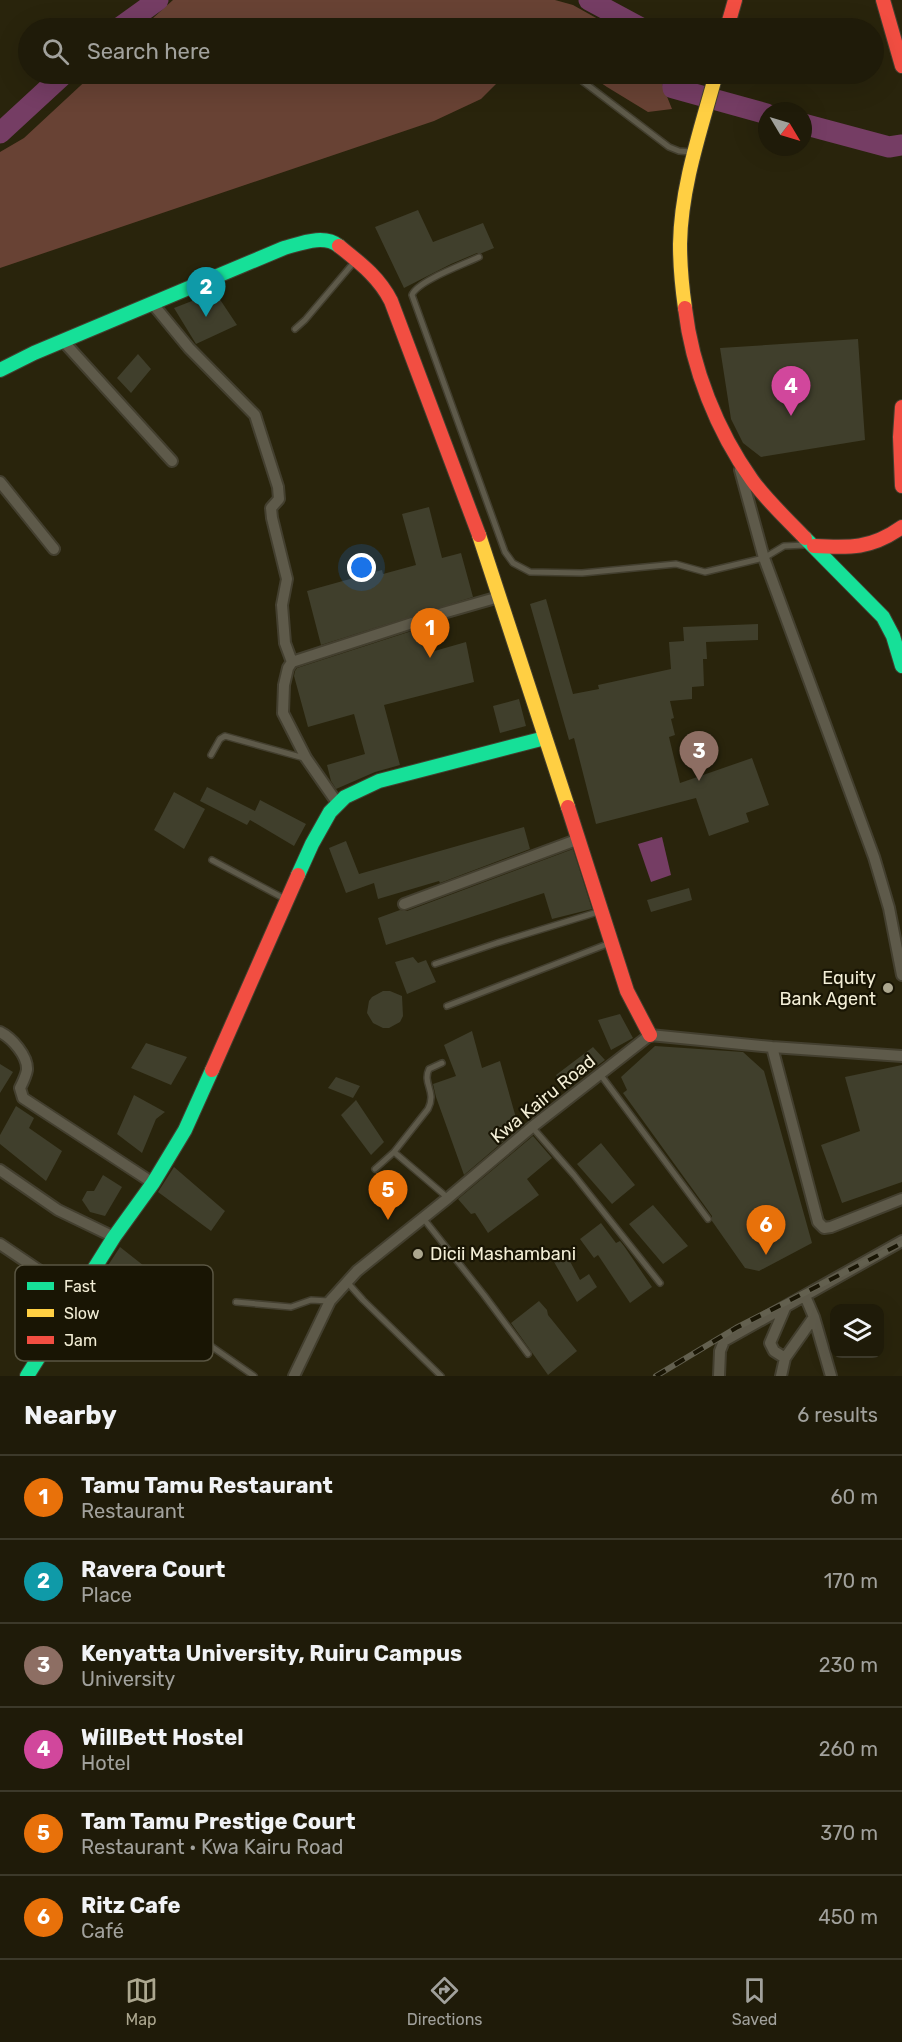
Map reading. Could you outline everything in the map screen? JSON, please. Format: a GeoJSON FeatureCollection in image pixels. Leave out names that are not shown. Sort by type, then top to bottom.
{"type":"FeatureCollection","features":[{"type":"Feature","properties":{"kind":"main road"},"geometry":{"type":"LineString","coordinates":[[730,18],[735,0]]}},
{"type":"Feature","properties":{"kind":"main road"},"geometry":{"type":"LineString","coordinates":[[883,0],[902,66]]}},
{"type":"Feature","properties":{"kind":"main road"},"geometry":{"type":"LineString","coordinates":[[713,84],[683,210],[680,246],[681,285],[688,327],[704,382],[722,429],[749,476],[767,498],[871,604],[889,626],[902,666]]}},
{"type":"Feature","properties":{"kind":"main road"},"geometry":{"type":"LineString","coordinates":[[0,369],[284,248],[314,240],[333,241],[383,285],[487,557],[627,991],[650,1035]]}},
{"type":"Feature","properties":{"kind":"main road"},"geometry":{"type":"LineString","coordinates":[[902,407],[900,437],[902,486]]}},
{"type":"Feature","properties":{"kind":"main road"},"geometry":{"type":"LineString","coordinates":[[814,546],[847,548],[867,546],[887,539],[902,527]]}},
{"type":"Feature","properties":{"kind":"main road"},"geometry":{"type":"LineString","coordinates":[[97,1265],[153,1183],[185,1130],[312,844],[330,812],[345,797],[379,781],[544,738]]}},
{"type":"Feature","properties":{"kind":"main road"},"geometry":{"type":"LineString","coordinates":[[27,1376],[37,1361]]}},
{"type":"Feature","properties":{"kind":"street"},"geometry":{"type":"LineString","coordinates":[[152,303],[189,348],[255,415],[278,487],[279,499],[271,508],[287,579],[282,605],[285,643],[291,662],[285,685],[283,713],[306,759],[338,804]]}},
{"type":"Feature","properties":{"kind":"street"},"geometry":{"type":"LineString","coordinates":[[63,341],[172,461]]}},
{"type":"Feature","properties":{"kind":"street"},"geometry":{"type":"LineString","coordinates":[[737,456],[764,558],[874,857],[889,908],[902,975]]}},
{"type":"Feature","properties":{"kind":"street"},"geometry":{"type":"LineString","coordinates":[[0,482],[54,549]]}},
{"type":"Feature","properties":{"kind":"street"},"geometry":{"type":"LineString","coordinates":[[291,662],[499,597]]}},
{"type":"Feature","properties":{"kind":"street"},"geometry":{"type":"LineString","coordinates":[[404,904],[579,838]]}},
{"type":"Feature","properties":{"kind":"street"},"geometry":{"type":"LineString","coordinates":[[0,1032],[10,1038],[26,1061],[26,1076],[20,1088],[23,1098],[153,1183]]}},
{"type":"Feature","properties":{"kind":"street"},"geometry":{"type":"LineString","coordinates":[[650,1035],[772,1047],[902,1056]]}},
{"type":"Feature","properties":{"kind":"street","name":"Kwa Kairu Road"},"geometry":{"type":"LineString","coordinates":[[294,1376],[330,1301],[357,1271],[532,1127],[650,1035]]}},
{"type":"Feature","properties":{"kind":"street"},"geometry":{"type":"LineString","coordinates":[[772,1047],[818,1222],[824,1228],[831,1227],[902,1199]]}},
{"type":"Feature","properties":{"kind":"street"},"geometry":{"type":"LineString","coordinates":[[0,1170],[58,1210],[114,1237]]}},
{"type":"Feature","properties":{"kind":"street"},"geometry":{"type":"LineString","coordinates":[[719,1376],[720,1351],[724,1341],[902,1241]]}},
{"type":"Feature","properties":{"kind":"street"},"geometry":{"type":"LineString","coordinates":[[0,1244],[32,1265]]}},
{"type":"Feature","properties":{"kind":"street"},"geometry":{"type":"LineString","coordinates":[[805,1296],[814,1317],[831,1376]]}},
{"type":"Feature","properties":{"kind":"street"},"geometry":{"type":"LineString","coordinates":[[785,1307],[770,1343],[774,1351],[785,1358]]}},
{"type":"Feature","properties":{"kind":"street"},"geometry":{"type":"LineString","coordinates":[[782,1376],[785,1358],[814,1317]]}},
{"type":"Feature","properties":{"kind":"lane"},"geometry":{"type":"LineString","coordinates":[[586,84],[669,147],[679,151],[696,152]]}},
{"type":"Feature","properties":{"kind":"lane"},"geometry":{"type":"LineString","coordinates":[[479,257],[424,283],[413,290],[412,295],[505,552],[513,563],[531,572],[550,573],[582,573],[676,564],[705,572],[764,558],[784,546],[814,546]]}},
{"type":"Feature","properties":{"kind":"lane"},"geometry":{"type":"LineString","coordinates":[[295,329],[356,260]]}},
{"type":"Feature","properties":{"kind":"lane"},"geometry":{"type":"LineString","coordinates":[[211,754],[220,739],[225,736],[306,759]]}},
{"type":"Feature","properties":{"kind":"lane"},"geometry":{"type":"LineString","coordinates":[[212,860],[287,900]]}},
{"type":"Feature","properties":{"kind":"lane"},"geometry":{"type":"LineString","coordinates":[[435,964],[602,911]]}},
{"type":"Feature","properties":{"kind":"lane"},"geometry":{"type":"LineString","coordinates":[[447,1006],[612,942]]}},
{"type":"Feature","properties":{"kind":"lane"},"geometry":{"type":"LineString","coordinates":[[375,1169],[393,1152],[428,1109],[432,1101],[432,1094],[427,1074],[429,1069],[442,1063]]}},
{"type":"Feature","properties":{"kind":"lane"},"geometry":{"type":"LineString","coordinates":[[600,1074],[708,1219]]}},
{"type":"Feature","properties":{"kind":"lane"},"geometry":{"type":"LineString","coordinates":[[532,1127],[574,1175],[660,1283]]}},
{"type":"Feature","properties":{"kind":"lane"},"geometry":{"type":"LineString","coordinates":[[393,1152],[448,1198]]}},
{"type":"Feature","properties":{"kind":"lane"},"geometry":{"type":"LineString","coordinates":[[423,1218],[484,1294],[528,1354]]}},
{"type":"Feature","properties":{"kind":"lane"},"geometry":{"type":"LineString","coordinates":[[347,1282],[441,1376]]}},
{"type":"Feature","properties":{"kind":"lane"},"geometry":{"type":"LineString","coordinates":[[236,1302],[291,1307],[311,1300],[330,1301]]}},
{"type":"Feature","properties":{"kind":"lane"},"geometry":{"type":"LineString","coordinates":[[213,1347],[254,1376]]}},
{"type":"Feature","properties":{"kind":"shaded area"},"geometry":{"type":"Polygon","coordinates":[[[173,0],[555,0],[573,5],[596,18],[153,18],[173,0]]]}},
{"type":"Feature","properties":{"kind":"shaded area"},"geometry":{"type":"Polygon","coordinates":[[[82,84],[496,84],[481,99],[434,121],[0,268],[0,152],[24,138],[82,84]]]}},
{"type":"Feature","properties":{"kind":"shaded area"},"geometry":{"type":"Polygon","coordinates":[[[603,84],[662,84],[672,109],[648,112],[603,84]]]}},
{"type":"Feature","properties":{"kind":"shaded area"},"geometry":{"type":"Polygon","coordinates":[[[662,837],[671,875],[651,882],[638,844],[662,837]]]}},
{"type":"Feature","properties":{"kind":"building"},"geometry":{"type":"Polygon","coordinates":[[[418,210],[433,242],[483,223],[494,248],[451,264],[404,288],[375,227],[418,210]]]}},
{"type":"Feature","properties":{"kind":"building"},"geometry":{"type":"Polygon","coordinates":[[[215,292],[237,325],[196,344],[174,308],[215,292]]]}},
{"type":"Feature","properties":{"kind":"building"},"geometry":{"type":"Polygon","coordinates":[[[858,339],[865,440],[761,457],[743,443],[731,419],[720,348],[858,339]]]}},
{"type":"Feature","properties":{"kind":"building"},"geometry":{"type":"Polygon","coordinates":[[[138,354],[151,369],[131,393],[117,378],[138,354]]]}},
{"type":"Feature","properties":{"kind":"building"},"geometry":{"type":"Polygon","coordinates":[[[429,507],[442,558],[461,553],[473,597],[321,645],[307,591],[382,570],[383,574],[416,565],[402,514],[429,507]]]}},
{"type":"Feature","properties":{"kind":"building"},"geometry":{"type":"Polygon","coordinates":[[[546,599],[573,694],[599,689],[598,685],[671,669],[669,642],[684,641],[683,627],[758,624],[758,640],[706,642],[707,659],[703,659],[704,686],[692,687],[692,699],[670,701],[675,735],[669,737],[680,783],[752,758],[769,805],[746,813],[749,822],[709,836],[696,798],[596,824],[574,738],[569,740],[530,604],[546,599]]]}},
{"type":"Feature","properties":{"kind":"building"},"geometry":{"type":"Polygon","coordinates":[[[424,627],[431,652],[466,642],[474,682],[384,705],[400,765],[375,772],[336,789],[331,781],[327,765],[365,754],[354,714],[308,727],[294,676],[295,671],[297,668],[424,627]]]}},
{"type":"Feature","properties":{"kind":"building"},"geometry":{"type":"Polygon","coordinates":[[[519,699],[526,726],[500,733],[493,706],[519,699]]]}},
{"type":"Feature","properties":{"kind":"building"},"geometry":{"type":"Polygon","coordinates":[[[207,787],[255,811],[260,800],[306,824],[294,846],[250,820],[247,825],[200,801],[207,787]]]}},
{"type":"Feature","properties":{"kind":"building"},"geometry":{"type":"Polygon","coordinates":[[[174,792],[205,809],[184,849],[154,830],[174,792]]]}},
{"type":"Feature","properties":{"kind":"building"},"geometry":{"type":"Polygon","coordinates":[[[524,827],[530,849],[440,883],[439,881],[378,899],[374,883],[346,893],[329,848],[346,841],[359,874],[524,827]]]}},
{"type":"Feature","properties":{"kind":"building"},"geometry":{"type":"Polygon","coordinates":[[[573,849],[592,909],[552,919],[544,893],[386,945],[378,918],[400,910],[407,911],[573,849]]]}},
{"type":"Feature","properties":{"kind":"building"},"geometry":{"type":"Polygon","coordinates":[[[689,888],[692,900],[651,912],[647,900],[689,888]]]}},
{"type":"Feature","properties":{"kind":"building"},"geometry":{"type":"Polygon","coordinates":[[[413,957],[418,963],[426,960],[436,982],[407,994],[395,962],[413,957]]]}},
{"type":"Feature","properties":{"kind":"building"},"geometry":{"type":"Polygon","coordinates":[[[383,991],[402,996],[403,1016],[400,1022],[389,1028],[373,1023],[367,1013],[369,1001],[383,991]]]}},
{"type":"Feature","properties":{"kind":"building"},"geometry":{"type":"Polygon","coordinates":[[[620,1014],[633,1038],[611,1050],[598,1020],[620,1014]]]}},
{"type":"Feature","properties":{"kind":"building"},"geometry":{"type":"Polygon","coordinates":[[[472,1031],[482,1068],[500,1061],[518,1125],[503,1137],[505,1140],[464,1175],[433,1084],[456,1076],[444,1045],[472,1031]]]}},
{"type":"Feature","properties":{"kind":"building"},"geometry":{"type":"Polygon","coordinates":[[[146,1043],[187,1057],[171,1085],[131,1068],[146,1043]]]}},
{"type":"Feature","properties":{"kind":"building"},"geometry":{"type":"Polygon","coordinates":[[[655,1046],[743,1052],[764,1071],[812,1243],[759,1271],[745,1268],[712,1221],[712,1216],[623,1093],[627,1090],[621,1077],[655,1046]]]}},
{"type":"Feature","properties":{"kind":"building"},"geometry":{"type":"Polygon","coordinates":[[[593,1047],[605,1060],[566,1089],[556,1075],[593,1047]]]}},
{"type":"Feature","properties":{"kind":"building"},"geometry":{"type":"Polygon","coordinates":[[[0,1064],[13,1072],[0,1093],[0,1064]]]}},
{"type":"Feature","properties":{"kind":"building"},"geometry":{"type":"Polygon","coordinates":[[[902,1065],[902,1182],[842,1203],[821,1145],[860,1131],[845,1077],[902,1065]]]}},
{"type":"Feature","properties":{"kind":"building"},"geometry":{"type":"Polygon","coordinates":[[[336,1077],[360,1086],[353,1098],[328,1088],[336,1077]]]}},
{"type":"Feature","properties":{"kind":"building"},"geometry":{"type":"Polygon","coordinates":[[[134,1095],[165,1112],[156,1119],[142,1153],[117,1134],[134,1095]]]}},
{"type":"Feature","properties":{"kind":"building"},"geometry":{"type":"Polygon","coordinates":[[[356,1100],[384,1142],[371,1155],[341,1115],[356,1100]]]}},
{"type":"Feature","properties":{"kind":"building"},"geometry":{"type":"Polygon","coordinates":[[[16,1106],[34,1118],[29,1128],[62,1151],[46,1181],[0,1144],[0,1135],[16,1106]]]}},
{"type":"Feature","properties":{"kind":"building"},"geometry":{"type":"Polygon","coordinates":[[[533,1136],[552,1158],[527,1179],[539,1195],[488,1233],[475,1213],[471,1214],[458,1199],[533,1136]]]}},
{"type":"Feature","properties":{"kind":"building"},"geometry":{"type":"Polygon","coordinates":[[[601,1143],[635,1185],[612,1204],[577,1164],[601,1143]]]}},
{"type":"Feature","properties":{"kind":"building"},"geometry":{"type":"Polygon","coordinates":[[[174,1167],[225,1211],[211,1231],[158,1192],[174,1167]]]}},
{"type":"Feature","properties":{"kind":"building"},"geometry":{"type":"Polygon","coordinates":[[[103,1175],[122,1187],[105,1216],[90,1212],[82,1200],[87,1191],[94,1191],[103,1175]]]}},
{"type":"Feature","properties":{"kind":"building"},"geometry":{"type":"Polygon","coordinates":[[[653,1205],[688,1246],[663,1264],[629,1224],[653,1205]]]}},
{"type":"Feature","properties":{"kind":"building"},"geometry":{"type":"Polygon","coordinates":[[[601,1223],[616,1243],[620,1241],[624,1246],[652,1287],[630,1303],[598,1255],[594,1258],[580,1239],[601,1223]]]}},
{"type":"Feature","properties":{"kind":"building"},"geometry":{"type":"Polygon","coordinates":[[[120,1247],[143,1265],[108,1265],[120,1247]]]}},
{"type":"Feature","properties":{"kind":"building"},"geometry":{"type":"Polygon","coordinates":[[[557,1248],[560,1254],[565,1252],[580,1280],[589,1274],[597,1287],[577,1302],[550,1255],[557,1248]]]}},
{"type":"Feature","properties":{"kind":"building"},"geometry":{"type":"Polygon","coordinates":[[[539,1301],[577,1351],[548,1375],[511,1323],[539,1301]]]}},
{"type":"Feature","properties":{"kind":"waterway"},"geometry":{"type":"LineString","coordinates":[[133,18],[158,0]]}},
{"type":"Feature","properties":{"kind":"waterway"},"geometry":{"type":"LineString","coordinates":[[589,0],[622,18]]}},
{"type":"Feature","properties":{"kind":"waterway"},"geometry":{"type":"LineString","coordinates":[[0,133],[53,84]]}},
{"type":"Feature","properties":{"kind":"waterway"},"geometry":{"type":"LineString","coordinates":[[673,84],[673,88],[758,112]]}},
{"type":"Feature","properties":{"kind":"waterway"},"geometry":{"type":"LineString","coordinates":[[812,126],[889,147],[902,145]]}},
{"type":"Feature","properties":{"kind":"railway"},"geometry":{"type":"LineString","coordinates":[[656,1376],[736,1328],[902,1243]]}},
{"type":"Feature","properties":{"kind":"traffic: fast"},"geometry":{"type":"LineString","coordinates":[[0,370],[34,353],[284,248],[320,240],[333,242],[339,246]]}},
{"type":"Feature","properties":{"kind":"traffic: fast"},"geometry":{"type":"LineString","coordinates":[[805,538],[883,617],[893,636],[902,666]]}},
{"type":"Feature","properties":{"kind":"traffic: fast"},"geometry":{"type":"LineString","coordinates":[[298,875],[330,812],[345,797],[379,781],[545,738]]}},
{"type":"Feature","properties":{"kind":"traffic: fast"},"geometry":{"type":"LineString","coordinates":[[96,1265],[153,1183],[185,1130],[212,1070]]}},
{"type":"Feature","properties":{"kind":"traffic: fast"},"geometry":{"type":"LineString","coordinates":[[27,1376],[36,1361]]}},
{"type":"Feature","properties":{"kind":"traffic: slow"},"geometry":{"type":"LineString","coordinates":[[685,308],[681,276],[681,222],[688,179],[713,84]]}},
{"type":"Feature","properties":{"kind":"traffic: slow"},"geometry":{"type":"LineString","coordinates":[[479,535],[568,807]]}},
{"type":"Feature","properties":{"kind":"traffic: jam"},"geometry":{"type":"LineString","coordinates":[[730,18],[735,0]]}},
{"type":"Feature","properties":{"kind":"traffic: jam"},"geometry":{"type":"LineString","coordinates":[[883,0],[902,66]]}},
{"type":"Feature","properties":{"kind":"traffic: jam"},"geometry":{"type":"LineString","coordinates":[[339,246],[375,278],[391,301],[479,535]]}},
{"type":"Feature","properties":{"kind":"traffic: jam"},"geometry":{"type":"LineString","coordinates":[[685,308],[688,331],[700,376],[717,420],[739,461],[758,488],[805,538]]}},
{"type":"Feature","properties":{"kind":"traffic: jam"},"geometry":{"type":"LineString","coordinates":[[902,407],[900,437],[902,486]]}},
{"type":"Feature","properties":{"kind":"traffic: jam"},"geometry":{"type":"LineString","coordinates":[[814,546],[860,546],[880,540],[902,527]]}},
{"type":"Feature","properties":{"kind":"traffic: jam"},"geometry":{"type":"LineString","coordinates":[[568,807],[627,991],[650,1035]]}},
{"type":"Feature","properties":{"kind":"traffic: jam"},"geometry":{"type":"LineString","coordinates":[[212,1070],[298,875]]}},
{"type":"Feature","properties":{"kind":"place","name":"Ravera Court"},"geometry":{"type":"Point","coordinates":[206,317]}},
{"type":"Feature","properties":{"kind":"place","name":"WillBett Hostel"},"geometry":{"type":"Point","coordinates":[791,416]}},
{"type":"Feature","properties":{"kind":"place","name":"Tamu Tamu Restaurant"},"geometry":{"type":"Point","coordinates":[430,658]}},
{"type":"Feature","properties":{"kind":"place","name":"Kenyatta University, Ruiru Campus"},"geometry":{"type":"Point","coordinates":[699,781]}},
{"type":"Feature","properties":{"kind":"place","name":"Equity Bank Agent"},"geometry":{"type":"Point","coordinates":[888,988]}},
{"type":"Feature","properties":{"kind":"place","name":"Tam Tamu Prestige Court"},"geometry":{"type":"Point","coordinates":[388,1220]}},
{"type":"Feature","properties":{"kind":"place","name":"Dicii Mashambani"},"geometry":{"type":"Point","coordinates":[418,1254]}},
{"type":"Feature","properties":{"kind":"place","name":"Ritz Cafe"},"geometry":{"type":"Point","coordinates":[766,1255]}}]}
